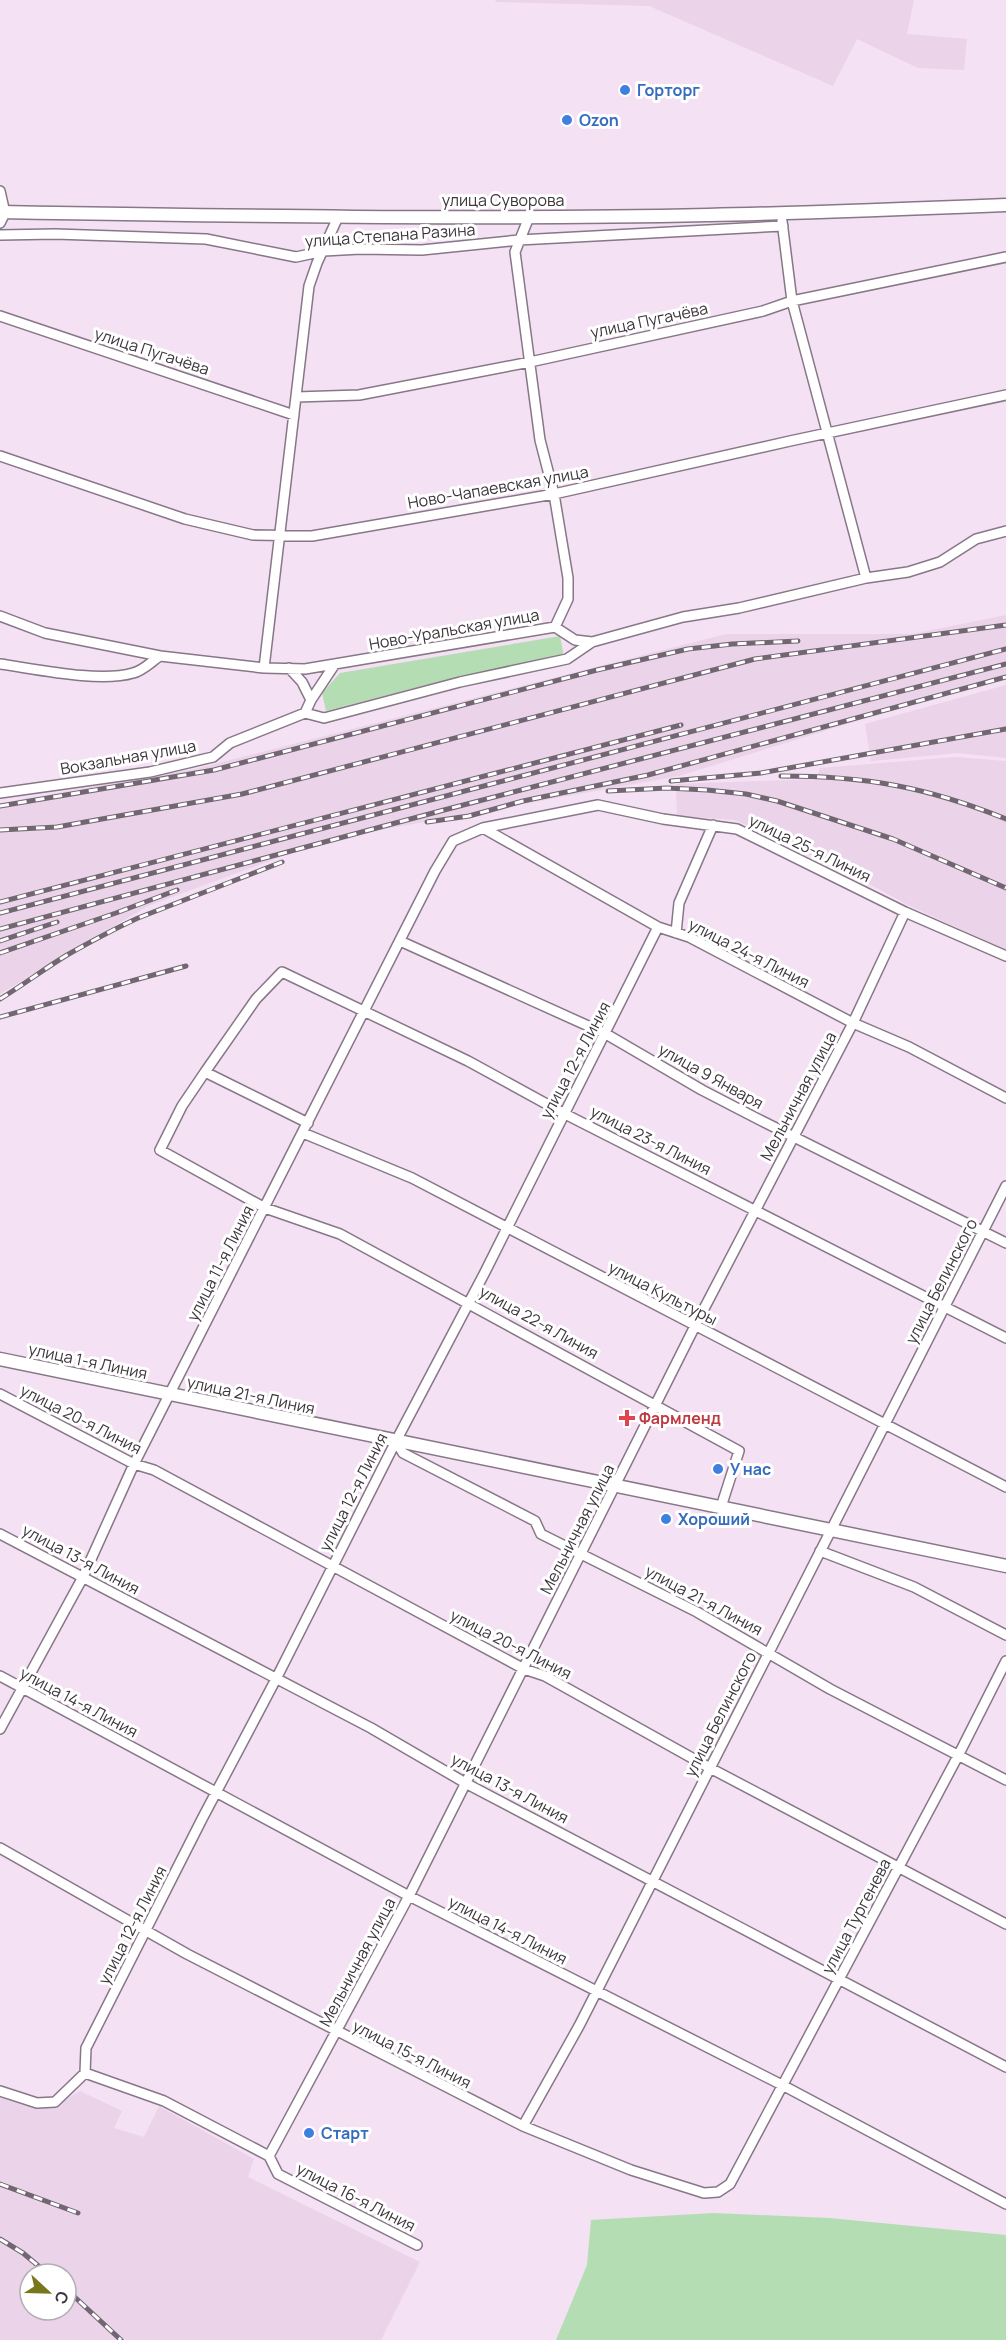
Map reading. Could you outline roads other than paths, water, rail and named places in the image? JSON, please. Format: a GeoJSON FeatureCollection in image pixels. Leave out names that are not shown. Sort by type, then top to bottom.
{"type":"FeatureCollection","features":[{"type":"Feature","properties":{"kind":"main road","name":"улица Суворова"},"geometry":{"type":"LineString","coordinates":[[2,216],[782,219],[1006,205]]}},
{"type":"Feature","properties":{"kind":"main road","name":"улица 1-я Линия"},"geometry":{"type":"LineString","coordinates":[[0,1359],[170,1395]]}},
{"type":"Feature","properties":{"kind":"main road","name":"улица 21-я Линия"},"geometry":{"type":"LineString","coordinates":[[170,1395],[616,1486]]}},
{"type":"Feature","properties":{"kind":"main road"},"geometry":{"type":"LineString","coordinates":[[616,1486],[1006,1566]]}},
{"type":"Feature","properties":{"kind":"street"},"geometry":{"type":"LineString","coordinates":[[0,191],[2,216]]}},
{"type":"Feature","properties":{"kind":"street"},"geometry":{"type":"LineString","coordinates":[[264,668],[309,286],[338,217]]}},
{"type":"Feature","properties":{"kind":"street"},"geometry":{"type":"LineString","coordinates":[[529,217],[515,252],[540,440],[554,494],[568,578],[568,599],[555,627]]}},
{"type":"Feature","properties":{"kind":"street"},"geometry":{"type":"LineString","coordinates":[[782,219],[792,301],[866,578]]}},
{"type":"Feature","properties":{"kind":"street","name":"улица Степана Разина"},"geometry":{"type":"LineString","coordinates":[[0,236],[55,234],[206,239],[296,257],[324,251],[422,250],[782,219]]}},
{"type":"Feature","properties":{"kind":"street","name":"улица Пугачёва"},"geometry":{"type":"LineString","coordinates":[[296,397],[358,395],[530,362],[763,311],[792,301],[1006,257]]}},
{"type":"Feature","properties":{"kind":"street","name":"улица Пугачёва"},"geometry":{"type":"LineString","coordinates":[[0,316],[294,415]]}},
{"type":"Feature","properties":{"kind":"street","name":"Ново-Чапаевская улица"},"geometry":{"type":"LineString","coordinates":[[0,456],[185,519],[253,535],[312,536],[554,494],[1006,395]]}},
{"type":"Feature","properties":{"kind":"street"},"geometry":{"type":"LineString","coordinates":[[335,664],[305,713],[324,718],[460,682],[567,659],[592,642],[683,617],[739,608],[866,578],[908,572],[940,562],[976,539],[1006,531]]}},
{"type":"Feature","properties":{"kind":"street","name":"Ново-Уральская улица"},"geometry":{"type":"LineString","coordinates":[[0,616],[45,633],[160,656],[264,668],[304,669],[555,627],[575,640],[592,642]]}},
{"type":"Feature","properties":{"kind":"street"},"geometry":{"type":"LineString","coordinates":[[0,664],[94,676],[116,676],[135,673],[160,656]]}},
{"type":"Feature","properties":{"kind":"street"},"geometry":{"type":"LineString","coordinates":[[289,668],[302,682],[311,700]]}},
{"type":"Feature","properties":{"kind":"street","name":"Вокзальная улица"},"geometry":{"type":"LineString","coordinates":[[0,793],[150,772],[213,757],[230,743],[305,713]]}},
{"type":"Feature","properties":{"kind":"street","name":"улица 25-я Линия"},"geometry":{"type":"LineString","coordinates":[[483,828],[598,804],[663,819],[736,829],[905,912],[1006,956]]}},
{"type":"Feature","properties":{"kind":"street"},"geometry":{"type":"LineString","coordinates":[[676,933],[679,903],[713,825]]}},
{"type":"Feature","properties":{"kind":"street","name":"улица 24-я Линия"},"geometry":{"type":"LineString","coordinates":[[483,828],[658,927],[689,937],[853,1023],[909,1047],[1006,1098]]}},
{"type":"Feature","properties":{"kind":"street","name":"улица 11-я Линия"},"geometry":{"type":"LineString","coordinates":[[0,1729],[83,1576],[134,1464],[266,1208],[435,871],[453,841],[483,828]]}},
{"type":"Feature","properties":{"kind":"street","name":"Мельничная улица"},"geometry":{"type":"LineString","coordinates":[[269,2156],[409,1896],[695,1326],[792,1136],[853,1023],[905,912]]}},
{"type":"Feature","properties":{"kind":"street","name":"улица 12-я Линия"},"geometry":{"type":"LineString","coordinates":[[85,2073],[86,2048],[507,1228],[563,1113],[606,1034],[658,927]]}},
{"type":"Feature","properties":{"kind":"street","name":"улица 9 Января"},"geometry":{"type":"LineString","coordinates":[[400,941],[606,1034],[702,1090],[1006,1243]]}},
{"type":"Feature","properties":{"kind":"street","name":"улица 23-я Линия"},"geometry":{"type":"LineString","coordinates":[[205,1072],[256,999],[282,972],[468,1061],[563,1113],[756,1209],[1006,1338]]}},
{"type":"Feature","properties":{"kind":"street"},"geometry":{"type":"LineString","coordinates":[[205,1072],[308,1123]]}},
{"type":"Feature","properties":{"kind":"street","name":"улица 22-я Линия"},"geometry":{"type":"LineString","coordinates":[[205,1072],[182,1106],[160,1150],[266,1208],[340,1234],[469,1302],[739,1451],[721,1507]]}},
{"type":"Feature","properties":{"kind":"street","name":"улица Культуры"},"geometry":{"type":"LineString","coordinates":[[303,1133],[412,1178],[1006,1487]]}},
{"type":"Feature","properties":{"kind":"street","name":"улица Белинского"},"geometry":{"type":"LineString","coordinates":[[524,2126],[597,1991],[1006,1186]]}},
{"type":"Feature","properties":{"kind":"street","name":"улица 20-я Линия"},"geometry":{"type":"LineString","coordinates":[[0,1394],[134,1464],[154,1470],[332,1568],[524,1670],[545,1676],[710,1768],[1006,1924]]}},
{"type":"Feature","properties":{"kind":"street","name":"улица 21-я Линия"},"geometry":{"type":"LineString","coordinates":[[396,1442],[403,1453],[535,1521],[541,1534],[697,1612],[830,1689],[1006,1780]]}},
{"type":"Feature","properties":{"kind":"street","name":"улица 13-я Линия"},"geometry":{"type":"LineString","coordinates":[[0,1534],[372,1728],[465,1782],[1006,2067]]}},
{"type":"Feature","properties":{"kind":"street"},"geometry":{"type":"LineString","coordinates":[[820,1551],[914,1587],[1006,1635]]}},
{"type":"Feature","properties":{"kind":"street","name":"улица Тургенева"},"geometry":{"type":"LineString","coordinates":[[730,2184],[784,2086],[1006,1661]]}},
{"type":"Feature","properties":{"kind":"street","name":"улица 14-я Линия"},"geometry":{"type":"LineString","coordinates":[[0,1676],[409,1896],[784,2086],[1006,2204]]}},
{"type":"Feature","properties":{"kind":"street","name":"улица 15-я Линия"},"geometry":{"type":"LineString","coordinates":[[0,1848],[187,1954],[524,2126],[631,2170],[704,2193],[718,2192],[730,2184]]}},
{"type":"Feature","properties":{"kind":"street"},"geometry":{"type":"LineString","coordinates":[[0,2091],[38,2103],[55,2102],[85,2073]]}},
{"type":"Feature","properties":{"kind":"street","name":"улица 16-я Линия"},"geometry":{"type":"LineString","coordinates":[[85,2073],[164,2101],[269,2156],[278,2174],[417,2245]]}},
{"type":"Feature","properties":{"kind":"railway"},"geometry":{"type":"LineString","coordinates":[[0,830],[57,827],[242,794],[755,659],[1006,625]]}},
{"type":"Feature","properties":{"kind":"railway"},"geometry":{"type":"LineString","coordinates":[[0,806],[214,770],[597,670],[688,649],[798,641]]}},
{"type":"Feature","properties":{"kind":"railway"},"geometry":{"type":"LineString","coordinates":[[0,913],[1006,649]]}},
{"type":"Feature","properties":{"kind":"railway"},"geometry":{"type":"LineString","coordinates":[[0,929],[444,810],[1006,664]]}},
{"type":"Feature","properties":{"kind":"railway"},"geometry":{"type":"LineString","coordinates":[[427,822],[469,816],[523,801],[648,775],[1006,677]]}},
{"type":"Feature","properties":{"kind":"railway"},"geometry":{"type":"LineString","coordinates":[[0,902],[681,725]]}},
{"type":"Feature","properties":{"kind":"railway"},"geometry":{"type":"LineString","coordinates":[[671,781],[761,773],[1006,729]]}},
{"type":"Feature","properties":{"kind":"railway"},"geometry":{"type":"LineString","coordinates":[[781,776],[841,778],[923,791],[1006,819]]}},
{"type":"Feature","properties":{"kind":"railway"},"geometry":{"type":"LineString","coordinates":[[608,791],[667,788],[707,790],[746,794],[777,801],[893,839],[1006,888]]}},
{"type":"Feature","properties":{"kind":"railway"},"geometry":{"type":"LineString","coordinates":[[0,999],[67,955],[129,922],[282,862]]}},
{"type":"Feature","properties":{"kind":"railway"},"geometry":{"type":"LineString","coordinates":[[0,953],[177,890]]}},
{"type":"Feature","properties":{"kind":"railway"},"geometry":{"type":"LineString","coordinates":[[0,941],[57,922]]}},
{"type":"Feature","properties":{"kind":"railway"},"geometry":{"type":"LineString","coordinates":[[0,1017],[186,966]]}},
{"type":"Feature","properties":{"kind":"railway"},"geometry":{"type":"LineString","coordinates":[[0,2184],[78,2213]]}},
{"type":"Feature","properties":{"kind":"railway"},"geometry":{"type":"LineString","coordinates":[[0,2239],[34,2262]]}},
{"type":"Feature","properties":{"kind":"railway"},"geometry":{"type":"LineString","coordinates":[[78,2300],[121,2340]]}},
{"type":"Feature","properties":{"kind":"place","name":"Горторг"},"geometry":{"type":"Point","coordinates":[625,90]}},
{"type":"Feature","properties":{"kind":"place","name":"Ozon"},"geometry":{"type":"Point","coordinates":[567,120]}},
{"type":"Feature","properties":{"kind":"place","name":"Фармленд"},"geometry":{"type":"Point","coordinates":[627,1418]}},
{"type":"Feature","properties":{"kind":"place","name":"У нас"},"geometry":{"type":"Point","coordinates":[718,1469]}},
{"type":"Feature","properties":{"kind":"place","name":"Хороший"},"geometry":{"type":"Point","coordinates":[666,1519]}},
{"type":"Feature","properties":{"kind":"place","name":"Cтарт"},"geometry":{"type":"Point","coordinates":[309,2133]}}]}
